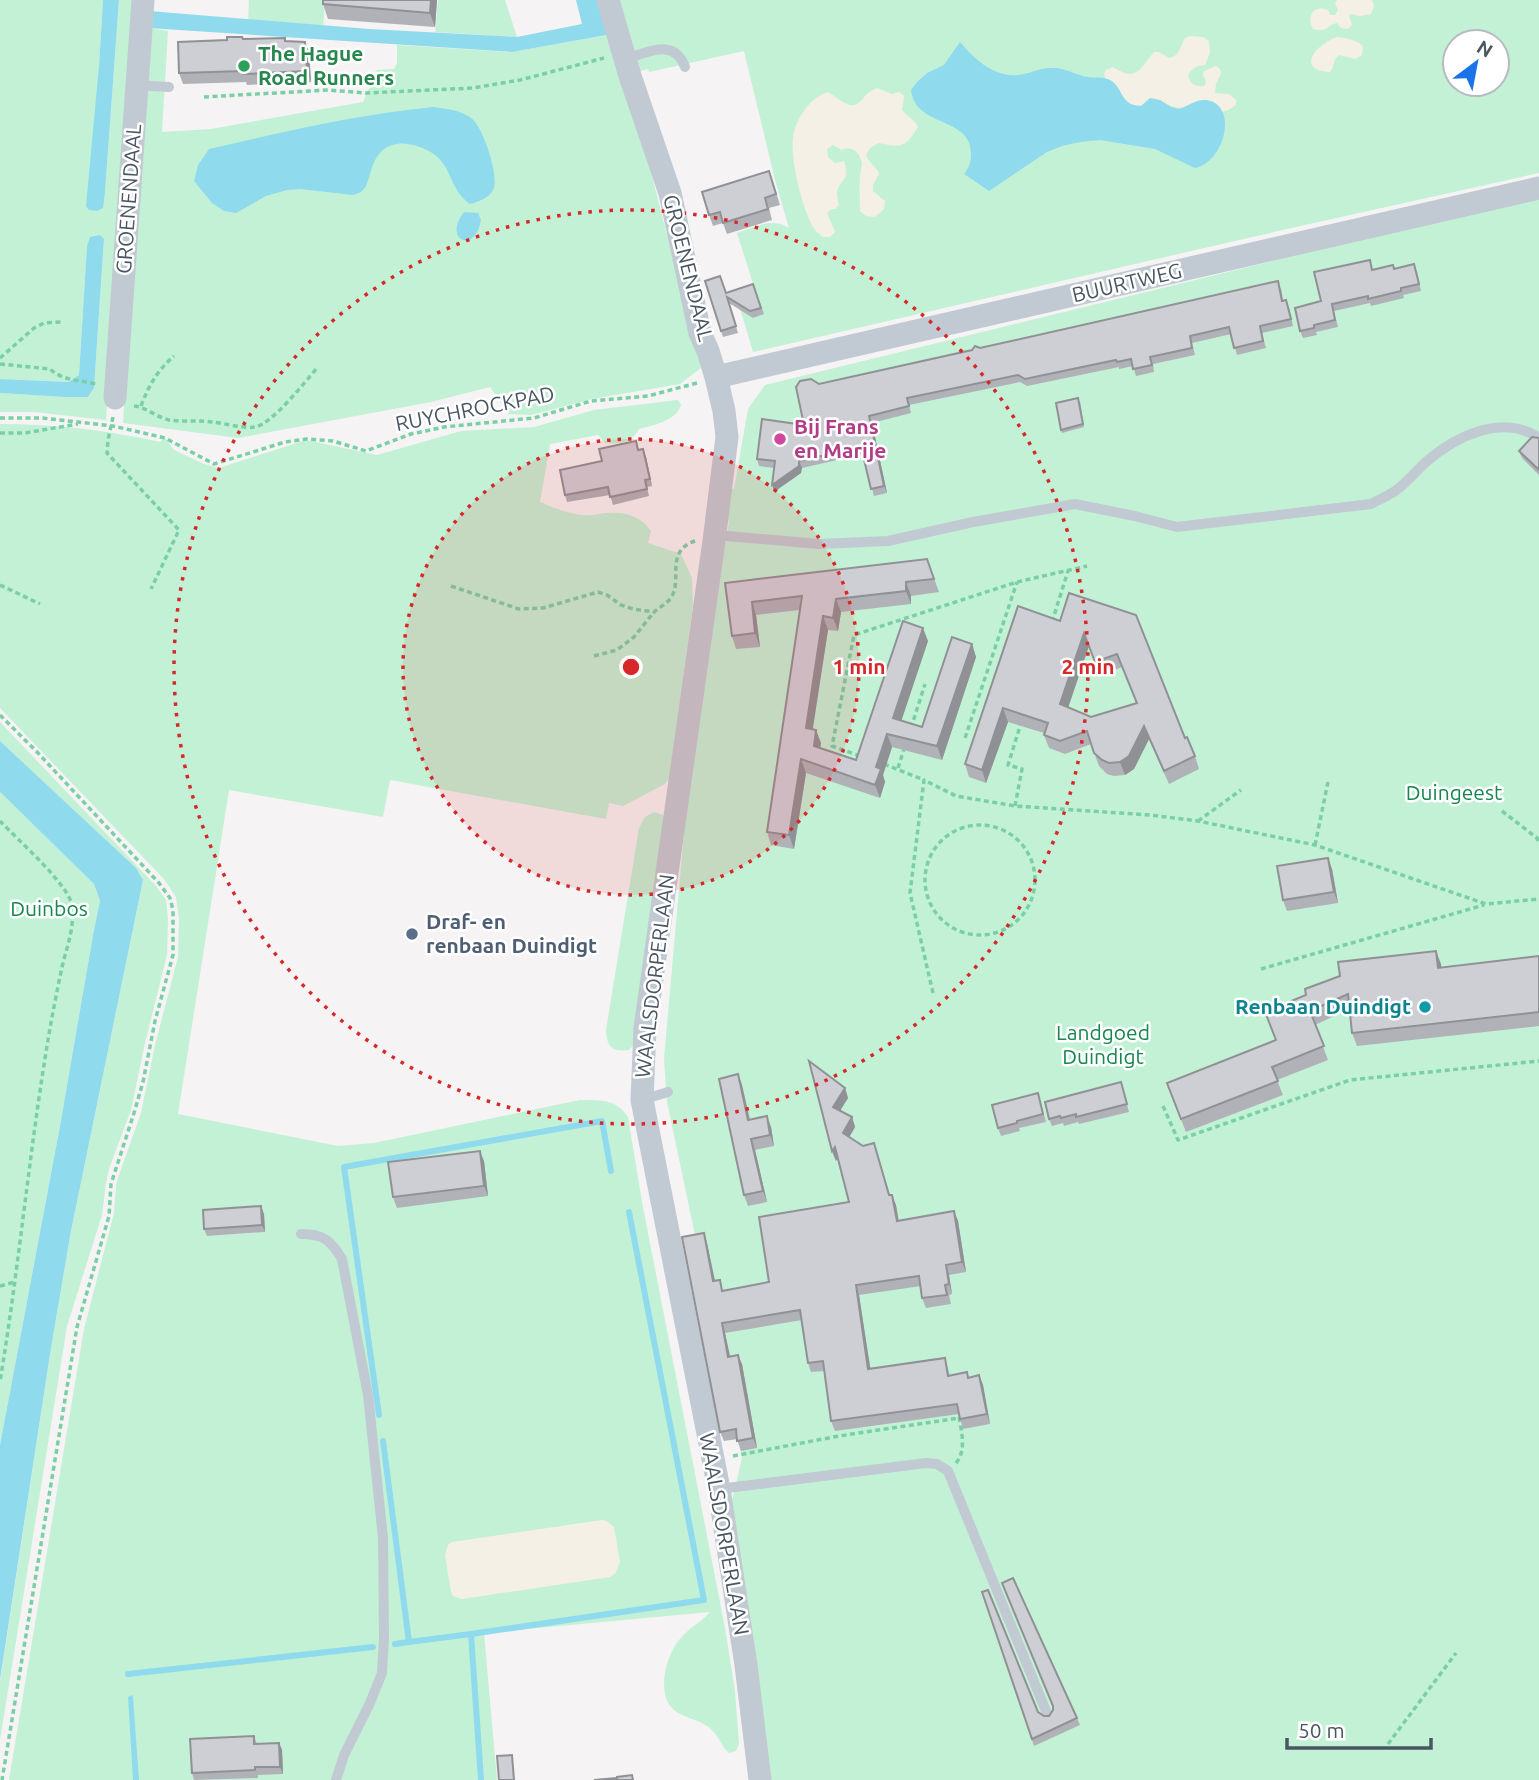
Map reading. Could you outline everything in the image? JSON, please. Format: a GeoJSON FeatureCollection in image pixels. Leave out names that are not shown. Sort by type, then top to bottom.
{"type":"FeatureCollection","features":[{"type":"Feature","properties":{"kind":"street","name":"GROENENDAAL"},"geometry":{"type":"LineString","coordinates":[[112,396],[143,0]]}},
{"type":"Feature","properties":{"kind":"street","name":"GROENENDAAL"},"geometry":{"type":"LineString","coordinates":[[608,0],[670,193],[700,333],[716,377]]}},
{"type":"Feature","properties":{"kind":"street","name":"BUURTWEG"},"geometry":{"type":"LineString","coordinates":[[716,377],[1539,188]]}},
{"type":"Feature","properties":{"kind":"street","name":"WAALSDORPERLAAN"},"geometry":{"type":"LineString","coordinates":[[716,377],[727,437],[645,1028],[642,1100],[719,1489],[746,1665],[760,1780]]}},
{"type":"Feature","properties":{"kind":"lane"},"geometry":{"type":"LineString","coordinates":[[624,56],[664,48],[681,57],[685,67]]}},
{"type":"Feature","properties":{"kind":"lane"},"geometry":{"type":"LineString","coordinates":[[136,85],[169,88]]}},
{"type":"Feature","properties":{"kind":"lane"},"geometry":{"type":"LineString","coordinates":[[715,538],[819,544],[888,541],[1074,504],[1177,527],[1371,504],[1397,490],[1426,461],[1459,439],[1483,430],[1502,427],[1527,430],[1539,438]]}},
{"type":"Feature","properties":{"kind":"lane"},"geometry":{"type":"LineString","coordinates":[[642,1100],[668,1092]]}},
{"type":"Feature","properties":{"kind":"lane"},"geometry":{"type":"LineString","coordinates":[[301,1234],[315,1234],[324,1238],[342,1259],[368,1395],[383,1538],[382,1673],[344,1755],[336,1780]]}},
{"type":"Feature","properties":{"kind":"lane"},"geometry":{"type":"LineString","coordinates":[[719,1489],[926,1464],[937,1464],[948,1471],[1048,1716]]}},
{"type":"Feature","properties":{"kind":"path"},"geometry":{"type":"LineString","coordinates":[[204,97],[328,90],[366,93],[473,88],[624,56]]}},
{"type":"Feature","properties":{"kind":"path"},"geometry":{"type":"LineString","coordinates":[[0,358],[34,328],[44,323],[61,322]]}},
{"type":"Feature","properties":{"kind":"path"},"geometry":{"type":"LineString","coordinates":[[141,406],[160,369],[174,356]]}},
{"type":"Feature","properties":{"kind":"path"},"geometry":{"type":"LineString","coordinates":[[0,364],[50,369],[55,374],[141,406],[147,412],[168,420],[254,428],[265,423],[317,368]]}},
{"type":"Feature","properties":{"kind":"path","name":"RUYCHROCKPAD"},"geometry":{"type":"LineString","coordinates":[[0,418],[42,418],[113,426],[165,438],[214,464],[285,442],[307,439],[333,441],[366,451],[411,433],[534,418],[592,401],[648,396],[676,389]]}},
{"type":"Feature","properties":{"kind":"path"},"geometry":{"type":"LineString","coordinates":[[0,433],[25,433],[83,423]]}},
{"type":"Feature","properties":{"kind":"path"},"geometry":{"type":"LineString","coordinates":[[113,426],[107,453],[179,530],[151,589]]}},
{"type":"Feature","properties":{"kind":"path"},"geometry":{"type":"LineString","coordinates":[[594,656],[617,650],[634,637],[654,612],[666,603],[673,594],[676,563],[687,544],[715,538]]}},
{"type":"Feature","properties":{"kind":"path"},"geometry":{"type":"LineString","coordinates":[[872,760],[832,746],[855,635],[1017,582],[1087,566]]}},
{"type":"Feature","properties":{"kind":"path"},"geometry":{"type":"LineString","coordinates":[[1052,623],[1068,571]]}},
{"type":"Feature","properties":{"kind":"path"},"geometry":{"type":"LineString","coordinates":[[965,738],[1017,582]]}},
{"type":"Feature","properties":{"kind":"path"},"geometry":{"type":"LineString","coordinates":[[0,585],[40,604]]}},
{"type":"Feature","properties":{"kind":"path"},"geometry":{"type":"LineString","coordinates":[[451,586],[519,609],[543,608],[598,592],[621,605],[654,612]]}},
{"type":"Feature","properties":{"kind":"path"},"geometry":{"type":"LineString","coordinates":[[910,732],[925,684]]}},
{"type":"Feature","properties":{"kind":"path"},"geometry":{"type":"LineString","coordinates":[[1015,806],[1022,769],[1007,765],[1024,713]]}},
{"type":"Feature","properties":{"kind":"path"},"geometry":{"type":"LineString","coordinates":[[0,715],[159,883],[170,898],[173,910],[173,955],[137,1103],[111,1184],[109,1216],[77,1327],[2,1780]]}},
{"type":"Feature","properties":{"kind":"path"},"geometry":{"type":"LineString","coordinates":[[898,769],[906,744]]}},
{"type":"Feature","properties":{"kind":"path"},"geometry":{"type":"LineString","coordinates":[[885,764],[956,796],[1015,806],[1198,821],[1315,845],[1486,904]]}},
{"type":"Feature","properties":{"kind":"path"},"geometry":{"type":"LineString","coordinates":[[924,780],[910,894],[933,993]]}},
{"type":"Feature","properties":{"kind":"path"},"geometry":{"type":"LineString","coordinates":[[1315,845],[1328,782]]}},
{"type":"Feature","properties":{"kind":"path"},"geometry":{"type":"LineString","coordinates":[[1198,821],[1241,790]]}},
{"type":"Feature","properties":{"kind":"path"},"geometry":{"type":"LineString","coordinates":[[1502,811],[1537,838],[1539,844]]}},
{"type":"Feature","properties":{"kind":"path"},"geometry":{"type":"LineString","coordinates":[[0,821],[62,885],[71,902],[73,925],[48,1038],[0,1381]]}},
{"type":"Feature","properties":{"kind":"path"},"geometry":{"type":"LineString","coordinates":[[988,825],[1009,833],[1026,849],[1035,870],[1035,893],[1025,914],[1007,929],[985,936],[962,933],[942,920],[929,902],[925,879],[930,856],[944,838],[965,827],[988,825]]}},
{"type":"Feature","properties":{"kind":"path"},"geometry":{"type":"LineString","coordinates":[[1261,969],[1486,904],[1539,899]]}},
{"type":"Feature","properties":{"kind":"path"},"geometry":{"type":"LineString","coordinates":[[1163,1106],[1178,1140],[1350,1080],[1539,1061]]}},
{"type":"Feature","properties":{"kind":"path"},"geometry":{"type":"LineString","coordinates":[[0,1286],[15,1281]]}},
{"type":"Feature","properties":{"kind":"path"},"geometry":{"type":"LineString","coordinates":[[948,1471],[960,1459],[963,1448],[957,1404]]}},
{"type":"Feature","properties":{"kind":"path"},"geometry":{"type":"LineString","coordinates":[[713,1460],[839,1436],[959,1418]]}},
{"type":"Feature","properties":{"kind":"path"},"geometry":{"type":"LineString","coordinates":[[1388,1744],[1456,1653]]}},
{"type":"Feature","properties":{"kind":"green space"},"geometry":{"type":"Polygon","coordinates":[[[0,0],[103,0],[99,66],[105,192],[119,0],[138,0],[106,420],[34,412],[0,412],[0,393],[88,397],[94,388],[104,240],[87,246],[79,375],[69,382],[0,379],[0,0]]]}},
{"type":"Feature","properties":{"kind":"green space"},"geometry":{"type":"Polygon","coordinates":[[[249,0],[325,0],[323,31],[248,25],[249,0]]]}},
{"type":"Feature","properties":{"kind":"green space"},"geometry":{"type":"Polygon","coordinates":[[[438,0],[505,0],[517,37],[435,32],[438,0]]]}},
{"type":"Feature","properties":{"kind":"green space"},"geometry":{"type":"Polygon","coordinates":[[[617,0],[1539,0],[1539,173],[753,352],[739,305],[758,299],[737,233],[770,223],[789,228],[744,51],[649,72],[648,69],[640,71],[617,0]]]}},
{"type":"Feature","properties":{"kind":"green space"},"geometry":{"type":"Polygon","coordinates":[[[148,28],[168,31],[162,132],[211,129],[363,102],[377,70],[394,69],[397,63],[397,45],[512,52],[612,34],[631,94],[701,368],[680,384],[592,399],[531,415],[509,414],[490,387],[431,402],[238,438],[123,423],[148,28]]]}},
{"type":"Feature","properties":{"kind":"green space","name":"Landgoed Duindigt"},"geometry":{"type":"Polygon","coordinates":[[[1539,196],[1539,1780],[770,1780],[732,1501],[742,1458],[667,1102],[664,1059],[684,832],[718,550],[726,542],[729,521],[722,517],[725,488],[734,489],[748,409],[765,385],[1539,196]]]}},
{"type":"Feature","properties":{"kind":"green space"},"geometry":{"type":"Polygon","coordinates":[[[678,400],[681,405],[669,419],[639,429],[625,442],[605,443],[598,435],[550,444],[540,502],[578,514],[613,513],[631,516],[642,521],[651,531],[648,543],[681,554],[692,578],[693,605],[669,779],[665,784],[623,806],[609,803],[606,819],[390,780],[383,817],[229,790],[178,1114],[338,1146],[374,1143],[580,1100],[607,1102],[624,1111],[628,1117],[725,1628],[735,1691],[739,1744],[736,1751],[729,1753],[713,1731],[703,1723],[675,1711],[665,1695],[665,1673],[671,1652],[684,1634],[710,1612],[484,1633],[497,1780],[9,1780],[84,1329],[114,1213],[116,1185],[141,1113],[178,957],[179,919],[176,897],[164,879],[0,708],[0,424],[80,428],[160,442],[165,438],[174,450],[219,468],[306,440],[377,455],[461,431],[534,427],[594,410],[678,400]],[[263,1214],[206,1218],[207,1236],[265,1232],[263,1214]]]}},
{"type":"Feature","properties":{"kind":"green space"},"geometry":{"type":"Polygon","coordinates":[[[0,722],[156,886],[166,900],[168,919],[167,955],[131,1110],[109,1169],[102,1215],[67,1326],[0,1740],[0,1682],[51,1348],[71,1231],[143,880],[136,868],[0,741],[0,722]]]}},
{"type":"Feature","properties":{"kind":"green space","name":"Duinbos"},"geometry":{"type":"Polygon","coordinates":[[[0,792],[94,884],[100,901],[0,1445],[0,792]]]}},
{"type":"Feature","properties":{"kind":"green space"},"geometry":{"type":"Polygon","coordinates":[[[654,812],[663,815],[666,826],[635,1043],[629,1050],[618,1050],[609,1044],[606,1030],[639,828],[645,817],[654,812]]]}},
{"type":"Feature","properties":{"kind":"sand"},"geometry":{"type":"Polygon","coordinates":[[[1337,0],[1372,0],[1374,6],[1371,14],[1349,16],[1352,25],[1348,29],[1341,28],[1337,23],[1324,29],[1313,29],[1310,20],[1313,12],[1323,9],[1328,10],[1330,15],[1335,15],[1338,10],[1335,3],[1337,0]]]}},
{"type":"Feature","properties":{"kind":"sand"},"geometry":{"type":"Polygon","coordinates":[[[1203,37],[1209,41],[1210,53],[1205,65],[1195,67],[1190,72],[1190,81],[1204,86],[1204,71],[1216,66],[1220,69],[1215,93],[1229,94],[1236,100],[1236,105],[1228,110],[1222,112],[1215,103],[1208,100],[1183,108],[1160,100],[1134,106],[1105,78],[1106,70],[1113,67],[1127,74],[1137,72],[1154,52],[1173,57],[1185,38],[1203,37]]]}},
{"type":"Feature","properties":{"kind":"sand"},"geometry":{"type":"Polygon","coordinates":[[[1337,37],[1363,46],[1362,55],[1355,59],[1339,55],[1330,72],[1313,67],[1312,56],[1316,51],[1337,37]]]}},
{"type":"Feature","properties":{"kind":"sand"},"geometry":{"type":"Polygon","coordinates":[[[877,88],[892,94],[899,92],[904,96],[902,110],[918,127],[906,143],[893,146],[879,143],[870,148],[866,155],[879,174],[873,191],[885,201],[884,209],[875,217],[866,216],[860,211],[862,164],[858,153],[833,145],[827,149],[828,157],[835,163],[844,161],[846,176],[838,187],[839,205],[827,213],[835,232],[830,237],[823,237],[810,222],[798,186],[793,159],[793,138],[797,124],[804,110],[821,95],[828,92],[847,104],[854,105],[877,88]]]}},
{"type":"Feature","properties":{"kind":"sand"},"geometry":{"type":"Polygon","coordinates":[[[602,1520],[614,1527],[620,1562],[615,1574],[610,1577],[462,1599],[453,1596],[451,1592],[445,1555],[452,1542],[602,1520]]]}},
{"type":"Feature","properties":{"kind":"water"},"geometry":{"type":"Polygon","coordinates":[[[103,0],[119,0],[105,192],[103,208],[97,211],[89,210],[86,206],[103,0]]]}},
{"type":"Feature","properties":{"kind":"water"},"geometry":{"type":"Polygon","coordinates":[[[576,0],[602,0],[612,34],[512,52],[148,28],[149,11],[369,29],[517,37],[582,24],[576,0]]]}},
{"type":"Feature","properties":{"kind":"water"},"geometry":{"type":"Polygon","coordinates":[[[960,42],[980,62],[996,72],[1014,75],[1056,68],[1111,80],[1124,98],[1133,105],[1141,106],[1150,98],[1179,109],[1206,100],[1216,104],[1222,111],[1225,122],[1220,145],[1205,164],[1195,168],[1155,149],[1100,140],[1080,142],[1047,152],[989,191],[964,174],[971,154],[969,142],[963,133],[922,111],[911,90],[927,73],[944,65],[960,42]]]}},
{"type":"Feature","properties":{"kind":"water"},"geometry":{"type":"Polygon","coordinates":[[[434,107],[467,115],[476,123],[485,141],[495,184],[491,193],[483,199],[470,204],[458,191],[442,161],[418,146],[400,143],[380,153],[366,186],[353,195],[287,190],[266,196],[236,213],[224,211],[212,203],[194,181],[198,165],[209,149],[349,119],[434,107]]]}},
{"type":"Feature","properties":{"kind":"water"},"geometry":{"type":"Polygon","coordinates":[[[464,212],[478,213],[481,220],[478,231],[467,240],[458,236],[457,230],[464,212]]]}},
{"type":"Feature","properties":{"kind":"water"},"geometry":{"type":"Polygon","coordinates":[[[100,235],[104,239],[94,388],[88,397],[0,393],[0,379],[69,382],[79,375],[87,246],[90,237],[100,235]]]}},
{"type":"Feature","properties":{"kind":"water"},"geometry":{"type":"Polygon","coordinates":[[[0,741],[136,868],[143,880],[71,1231],[0,1680],[0,1445],[100,901],[94,884],[0,792],[0,741]]]}},
{"type":"Feature","properties":{"kind":"water"},"geometry":{"type":"Polygon","coordinates":[[[132,1695],[139,1780],[133,1780],[128,1697],[132,1695]]]}},
{"type":"Feature","properties":{"kind":"building"},"geometry":{"type":"Polygon","coordinates":[[[323,0],[431,0],[430,13],[323,4],[323,0]]]}},
{"type":"Feature","properties":{"kind":"building","name":"The Hague Road Runners"},"geometry":{"type":"Polygon","coordinates":[[[227,37],[285,38],[285,41],[305,42],[307,71],[179,73],[178,42],[227,40],[227,37]]]}},
{"type":"Feature","properties":{"kind":"building"},"geometry":{"type":"Polygon","coordinates":[[[769,171],[776,194],[765,198],[768,209],[723,223],[720,212],[709,215],[702,192],[769,171]]]}},
{"type":"Feature","properties":{"kind":"building"},"geometry":{"type":"Polygon","coordinates":[[[1370,260],[1372,270],[1393,265],[1394,269],[1414,264],[1419,284],[1368,299],[1368,296],[1332,304],[1335,320],[1300,331],[1295,308],[1321,301],[1314,272],[1370,260]]]}},
{"type":"Feature","properties":{"kind":"building"},"geometry":{"type":"Polygon","coordinates":[[[720,276],[726,293],[753,284],[761,308],[750,311],[727,297],[736,326],[721,331],[705,281],[720,276]]]}},
{"type":"Feature","properties":{"kind":"building"},"geometry":{"type":"Polygon","coordinates":[[[1278,281],[1282,301],[1286,300],[1291,319],[1260,326],[1263,341],[1234,348],[1229,327],[1190,336],[1192,348],[1150,357],[1152,365],[1133,369],[1131,359],[1116,360],[1025,379],[1018,375],[907,398],[909,406],[869,416],[884,486],[871,489],[861,447],[799,461],[799,466],[772,485],[775,461],[757,459],[762,419],[804,425],[796,387],[800,381],[811,379],[819,384],[972,350],[975,346],[980,348],[1278,281]]]}},
{"type":"Feature","properties":{"kind":"building"},"geometry":{"type":"Polygon","coordinates":[[[1078,398],[1083,424],[1061,430],[1056,403],[1078,398]]]}},
{"type":"Feature","properties":{"kind":"building"},"geometry":{"type":"Polygon","coordinates":[[[1532,437],[1539,438],[1539,470],[1519,451],[1532,437]]]}},
{"type":"Feature","properties":{"kind":"building"},"geometry":{"type":"Polygon","coordinates":[[[636,441],[638,450],[643,449],[650,479],[645,480],[647,489],[610,497],[608,487],[565,495],[560,470],[602,461],[599,449],[636,441]]]}},
{"type":"Feature","properties":{"kind":"building"},"geometry":{"type":"Polygon","coordinates":[[[927,559],[934,579],[906,582],[906,591],[836,599],[833,618],[823,616],[806,728],[816,730],[814,746],[856,760],[903,621],[923,628],[893,718],[922,727],[952,637],[972,644],[937,746],[887,734],[876,767],[881,769],[875,785],[801,759],[789,835],[767,832],[802,596],[752,602],[755,633],[732,636],[725,583],[927,559]]]}},
{"type":"Feature","properties":{"kind":"building"},"geometry":{"type":"Polygon","coordinates":[[[1069,593],[1136,615],[1185,738],[1187,737],[1195,756],[1164,771],[1144,726],[1129,756],[1120,762],[1109,763],[1094,753],[1087,731],[1060,741],[1044,735],[1048,723],[1003,708],[982,770],[965,764],[1018,606],[1060,621],[1069,593]],[[1084,633],[1060,704],[1091,717],[1137,703],[1117,654],[1095,662],[1084,633]]]}},
{"type":"Feature","properties":{"kind":"building"},"geometry":{"type":"Polygon","coordinates":[[[1328,858],[1334,892],[1283,900],[1277,866],[1328,858]]]}},
{"type":"Feature","properties":{"kind":"building"},"geometry":{"type":"Polygon","coordinates":[[[1436,951],[1438,968],[1539,956],[1539,1012],[1352,1033],[1348,994],[1310,1011],[1324,1046],[1272,1067],[1278,1081],[1181,1119],[1167,1083],[1276,1040],[1265,1012],[1306,995],[1305,989],[1340,976],[1338,962],[1436,951]]]}},
{"type":"Feature","properties":{"kind":"building"},"geometry":{"type":"Polygon","coordinates":[[[809,1061],[845,1088],[833,1107],[852,1117],[843,1133],[863,1146],[874,1143],[889,1195],[892,1195],[897,1221],[954,1211],[962,1262],[946,1265],[949,1284],[945,1285],[947,1295],[922,1298],[919,1276],[856,1285],[868,1369],[945,1358],[948,1376],[967,1372],[968,1378],[979,1375],[987,1414],[960,1419],[957,1404],[831,1421],[823,1361],[808,1363],[800,1310],[722,1323],[728,1357],[738,1355],[753,1438],[737,1441],[736,1429],[720,1432],[682,1237],[704,1233],[713,1281],[720,1280],[722,1291],[769,1282],[759,1217],[849,1202],[835,1147],[832,1151],[809,1061]]]}},
{"type":"Feature","properties":{"kind":"building"},"geometry":{"type":"Polygon","coordinates":[[[738,1074],[748,1120],[767,1116],[770,1135],[751,1139],[763,1191],[744,1195],[719,1079],[738,1074]]]}},
{"type":"Feature","properties":{"kind":"building"},"geometry":{"type":"Polygon","coordinates":[[[1121,1082],[1127,1104],[1076,1117],[1076,1114],[1049,1119],[1045,1102],[1121,1082]]]}},
{"type":"Feature","properties":{"kind":"building"},"geometry":{"type":"Polygon","coordinates":[[[1038,1093],[1043,1114],[998,1128],[992,1105],[1038,1093]]]}},
{"type":"Feature","properties":{"kind":"building"},"geometry":{"type":"Polygon","coordinates":[[[480,1151],[484,1186],[393,1197],[388,1162],[480,1151]]]}},
{"type":"Feature","properties":{"kind":"building"},"geometry":{"type":"Polygon","coordinates":[[[261,1206],[262,1225],[204,1229],[203,1210],[261,1206]]]}},
{"type":"Feature","properties":{"kind":"building"},"geometry":{"type":"Polygon","coordinates":[[[1013,1578],[1077,1718],[1032,1739],[982,1592],[988,1590],[1038,1712],[1049,1716],[1053,1706],[1002,1583],[1013,1578]]]}},
{"type":"Feature","properties":{"kind":"building"},"geometry":{"type":"Polygon","coordinates":[[[254,1736],[254,1744],[279,1743],[280,1767],[192,1773],[190,1739],[254,1736]]]}},
{"type":"Feature","properties":{"kind":"building"},"geometry":{"type":"Polygon","coordinates":[[[512,1755],[514,1780],[499,1780],[497,1756],[512,1755]]]}},
{"type":"Feature","properties":{"kind":"building"},"geometry":{"type":"Polygon","coordinates":[[[632,1775],[633,1780],[594,1780],[617,1778],[632,1775]]]}},
{"type":"Feature","properties":{"kind":"waterway"},"geometry":{"type":"LineString","coordinates":[[379,1415],[344,1167],[602,1121],[611,1171]]}},
{"type":"Feature","properties":{"kind":"waterway"},"geometry":{"type":"LineString","coordinates":[[471,1634],[704,1600],[629,1212]]}},
{"type":"Feature","properties":{"kind":"waterway"},"geometry":{"type":"LineString","coordinates":[[383,1441],[409,1642],[471,1634],[481,1780]]}},
{"type":"Feature","properties":{"kind":"waterway"},"geometry":{"type":"LineString","coordinates":[[395,1644],[409,1642]]}},
{"type":"Feature","properties":{"kind":"waterway"},"geometry":{"type":"LineString","coordinates":[[128,1674],[373,1647]]}},
{"type":"Feature","properties":{"kind":"place","name":"The Hague Road Runners"},"geometry":{"type":"Point","coordinates":[244,66]}},
{"type":"Feature","properties":{"kind":"place","name":"Bij Frans en Marije"},"geometry":{"type":"Point","coordinates":[780,439]}},
{"type":"Feature","properties":{"kind":"place","name":"Draf- en renbaan Duindigt"},"geometry":{"type":"Point","coordinates":[412,934]}},
{"type":"Feature","properties":{"kind":"place","name":"Renbaan Duindigt"},"geometry":{"type":"Point","coordinates":[1425,1007]}},
{"type":"Feature","properties":{"kind":"park label","name":"Duingeest"},"geometry":{"type":"Point","coordinates":[1454,793]}}]}
